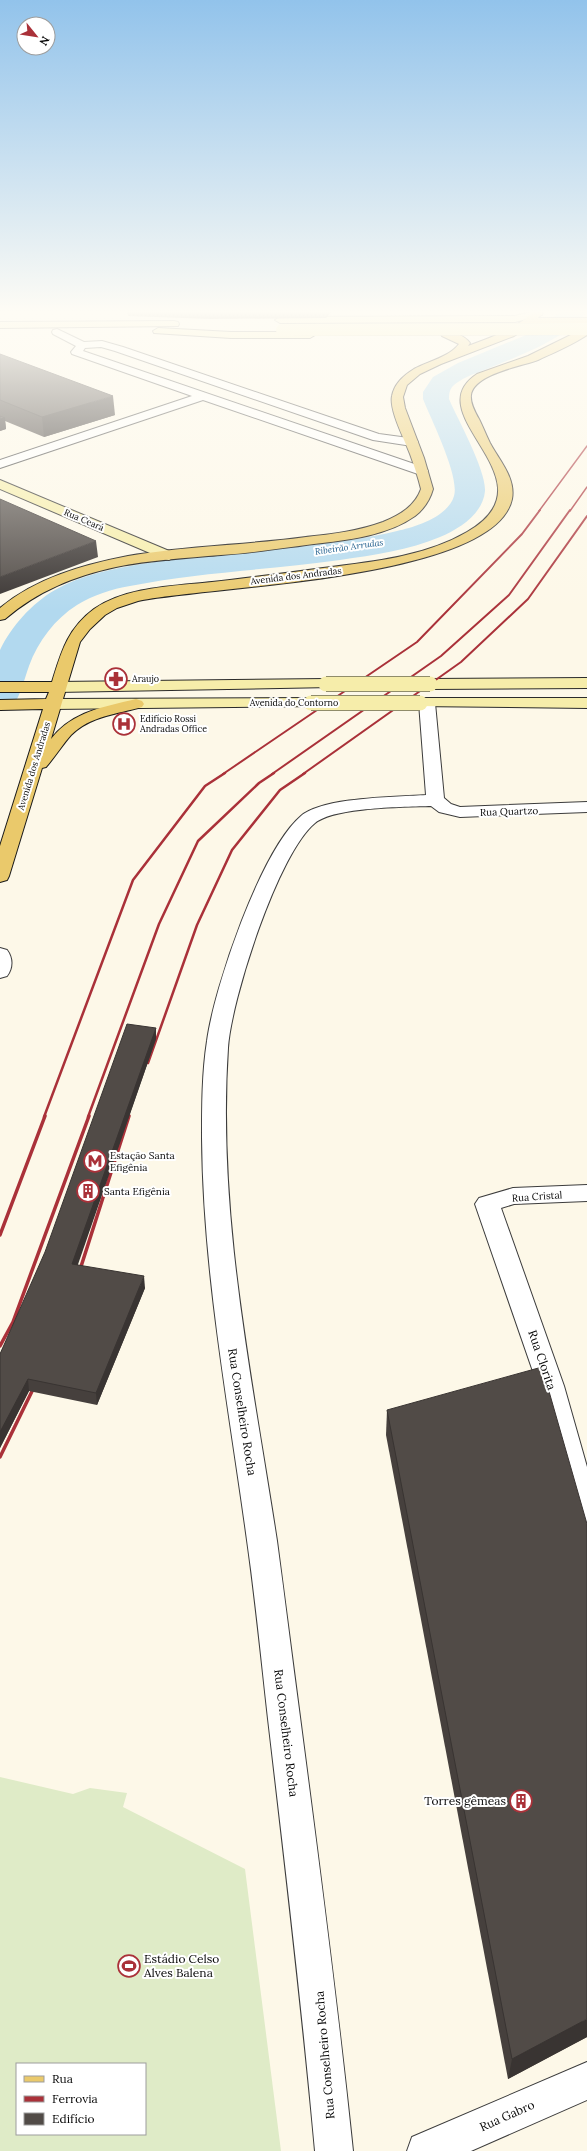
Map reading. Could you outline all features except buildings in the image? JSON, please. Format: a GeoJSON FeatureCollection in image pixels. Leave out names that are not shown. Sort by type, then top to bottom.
{"type":"FeatureCollection","features":[{"type":"Feature","properties":{"kind":"main road"},"geometry":{"type":"LineString","coordinates":[[0,616],[19,598],[71,574],[118,562],[263,548],[340,536],[390,523],[407,515],[424,498],[427,490],[422,471],[400,410]]}},
{"type":"Feature","properties":{"kind":"main road","name":"Avenida dos Andradas"},"geometry":{"type":"LineString","coordinates":[[0,876],[35,768],[57,687],[72,642],[83,626],[96,614],[113,605],[136,598],[196,588],[386,564],[435,552],[473,535],[498,514],[504,503],[506,490],[498,465],[484,443],[469,410]]}},
{"type":"Feature","properties":{"kind":"main road","name":"Avenida do Contorno"},"geometry":{"type":"LineString","coordinates":[[0,687],[57,687]]}},
{"type":"Feature","properties":{"kind":"main road","name":"Avenida do Contorno"},"geometry":{"type":"LineString","coordinates":[[0,705],[53,704]]}},
{"type":"Feature","properties":{"kind":"main road"},"geometry":{"type":"LineString","coordinates":[[35,768],[49,753],[66,730],[78,721],[93,715],[136,704]]}},
{"type":"Feature","properties":{"kind":"street"},"geometry":{"type":"LineString","coordinates":[[0,464],[160,410]]}},
{"type":"Feature","properties":{"kind":"street"},"geometry":{"type":"LineString","coordinates":[[245,410],[422,471]]}},
{"type":"Feature","properties":{"kind":"street"},"geometry":{"type":"LineString","coordinates":[[299,410],[377,436],[412,442]]}},
{"type":"Feature","properties":{"kind":"street"},"geometry":{"type":"LineString","coordinates":[[333,441],[360,431]]}},
{"type":"Feature","properties":{"kind":"street","name":"Rua Ceará"},"geometry":{"type":"LineString","coordinates":[[0,484],[169,556]]}},
{"type":"Feature","properties":{"kind":"street","name":"Avenida do Contorno"},"geometry":{"type":"LineString","coordinates":[[57,687],[587,683]]}},
{"type":"Feature","properties":{"kind":"street"},"geometry":{"type":"LineString","coordinates":[[423,703],[435,800]]}},
{"type":"Feature","properties":{"kind":"street","name":"Avenida do Contorno"},"geometry":{"type":"LineString","coordinates":[[53,704],[587,703]]}},
{"type":"Feature","properties":{"kind":"street","name":"Rua Quartzo"},"geometry":{"type":"LineString","coordinates":[[435,800],[445,808],[460,812],[587,807]]}},
{"type":"Feature","properties":{"kind":"street","name":"Rua Conselheiro Rocha"},"geometry":{"type":"LineString","coordinates":[[334,2151],[318,1989],[261,1536],[232,1347],[219,1231],[213,1127],[217,1039],[232,982],[253,918],[286,847],[300,826],[320,812],[435,800]]}},
{"type":"Feature","properties":{"kind":"street"},"geometry":{"type":"LineString","coordinates":[[0,954],[0,972]]}},
{"type":"Feature","properties":{"kind":"street","name":"Rua Cristal"},"geometry":{"type":"LineString","coordinates":[[488,1204],[513,1196],[587,1193]]}},
{"type":"Feature","properties":{"kind":"street","name":"Rua Clorita"},"geometry":{"type":"LineString","coordinates":[[488,1204],[551,1386],[587,1519]]}},
{"type":"Feature","properties":{"kind":"street","name":"Rua Gabro"},"geometry":{"type":"LineString","coordinates":[[426,2151],[587,2081]]}},
{"type":"Feature","properties":{"kind":"green space","name":"Estádio Celso Alves Balena"},"geometry":{"type":"Polygon","coordinates":[[[0,1777],[73,1794],[90,1788],[127,1793],[123,1807],[245,1869],[281,2151],[0,2151],[0,1777]]]}},
{"type":"Feature","properties":{"kind":"waterway","name":"Ribeirão Arrudas"},"geometry":{"type":"LineString","coordinates":[[0,698],[16,652],[26,636],[56,604],[91,586],[142,574],[350,549],[384,543],[429,531],[454,517],[463,508],[469,497],[470,491],[467,473],[441,410]]}},
{"type":"Feature","properties":{"kind":"railway"},"geometry":{"type":"LineString","coordinates":[[539,511],[587,446]]}},
{"type":"Feature","properties":{"kind":"railway"},"geometry":{"type":"LineString","coordinates":[[570,511],[587,487]]}},
{"type":"Feature","properties":{"kind":"railway"},"geometry":{"type":"LineString","coordinates":[[223,774],[417,642],[522,534],[540,510]]}},
{"type":"Feature","properties":{"kind":"railway"},"geometry":{"type":"LineString","coordinates":[[272,774],[441,656],[509,595],[570,510]]}},
{"type":"Feature","properties":{"kind":"railway"},"geometry":{"type":"LineString","coordinates":[[303,774],[461,662],[528,599],[587,516]]}},
{"type":"Feature","properties":{"kind":"railway"},"geometry":{"type":"LineString","coordinates":[[44,1117],[133,880],[205,786],[225,773]]}},
{"type":"Feature","properties":{"kind":"railway"},"geometry":{"type":"LineString","coordinates":[[88,1117],[159,924],[198,841],[259,783],[274,773]]}},
{"type":"Feature","properties":{"kind":"railway"},"geometry":{"type":"LineString","coordinates":[[148,1063],[197,925],[232,850],[280,790],[305,773]]}},
{"type":"Feature","properties":{"kind":"railway"},"geometry":{"type":"LineString","coordinates":[[0,1235],[45,1116]]}},
{"type":"Feature","properties":{"kind":"railway"},"geometry":{"type":"LineString","coordinates":[[0,1346],[13,1322],[89,1116]]}},
{"type":"Feature","properties":{"kind":"railway"},"geometry":{"type":"LineString","coordinates":[[78,1276],[129,1116]]}},
{"type":"Feature","properties":{"kind":"railway"},"geometry":{"type":"LineString","coordinates":[[0,1457],[37,1381]]}},
{"type":"Feature","properties":{"kind":"place","name":"Araujo"},"geometry":{"type":"Point","coordinates":[116,679]}},
{"type":"Feature","properties":{"kind":"place","name":"Edifício Rossi Andradas Office"},"geometry":{"type":"Point","coordinates":[124,724]}},
{"type":"Feature","properties":{"kind":"place","name":"Estação Santa Efigênia"},"geometry":{"type":"Point","coordinates":[95,1161]}},
{"type":"Feature","properties":{"kind":"place","name":"Santa Efigênia"},"geometry":{"type":"Point","coordinates":[88,1191]}},
{"type":"Feature","properties":{"kind":"place","name":"Torres gêmeas"},"geometry":{"type":"Point","coordinates":[521,1801]}},
{"type":"Feature","properties":{"kind":"place","name":"Estádio Celso Alves Balena"},"geometry":{"type":"Point","coordinates":[129,1966]}}]}
